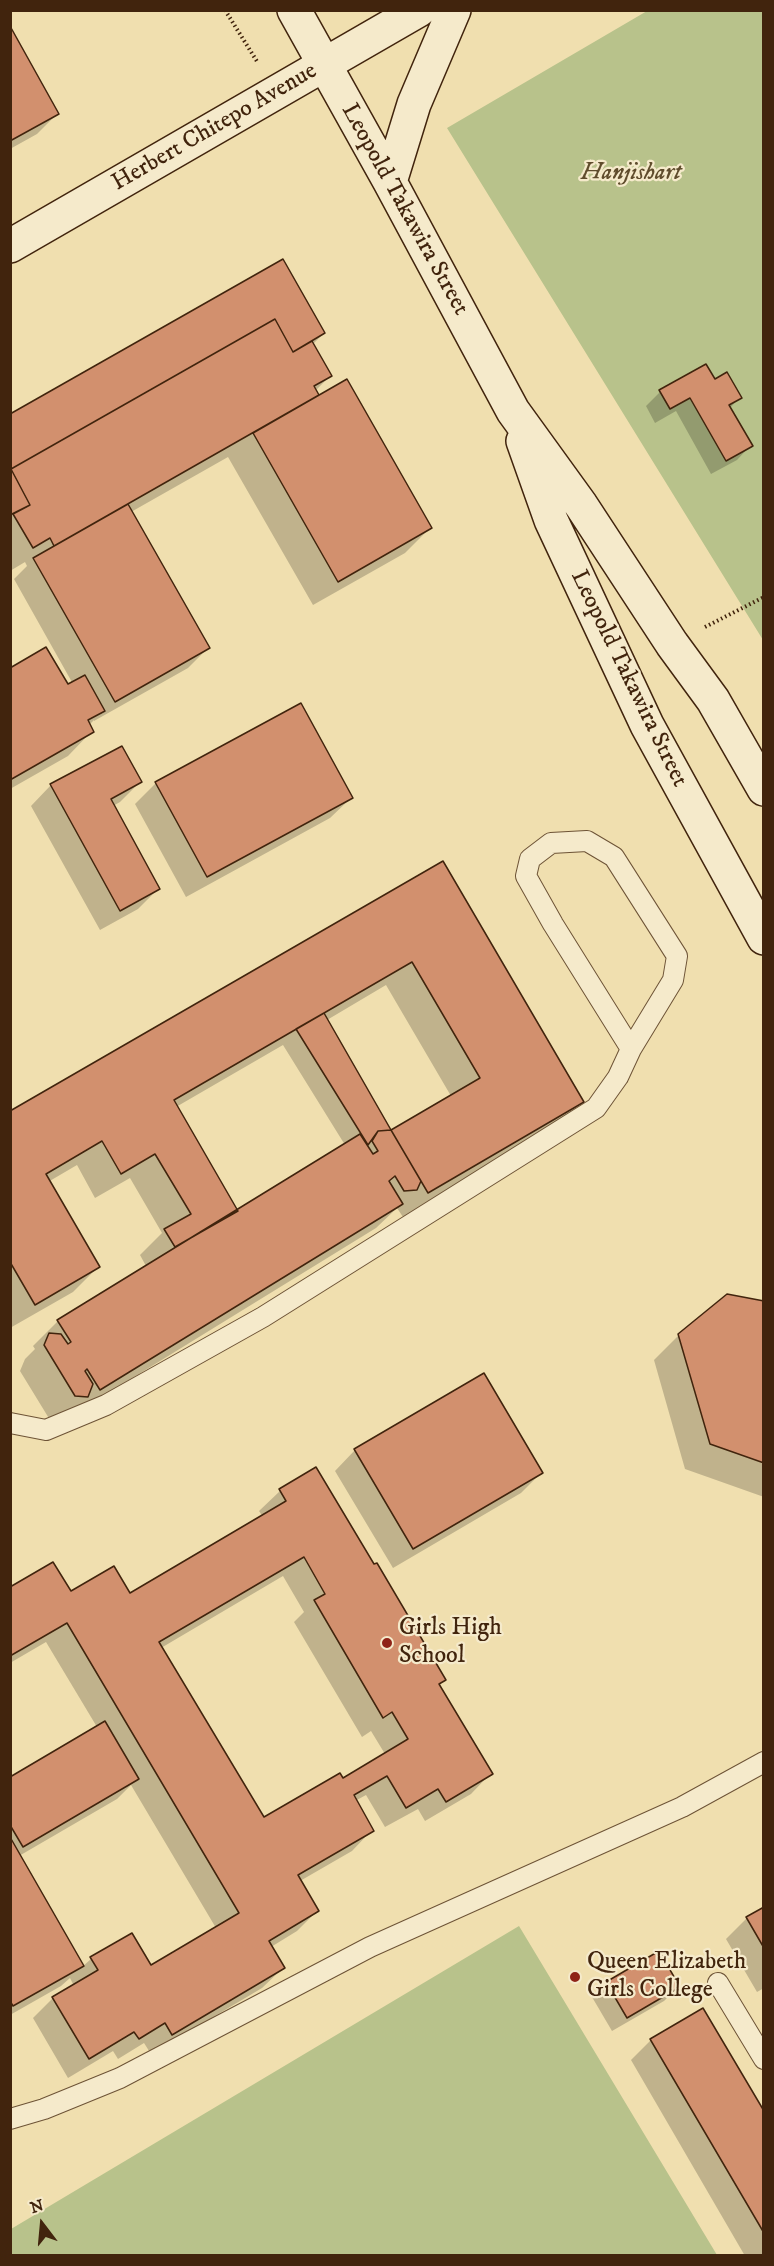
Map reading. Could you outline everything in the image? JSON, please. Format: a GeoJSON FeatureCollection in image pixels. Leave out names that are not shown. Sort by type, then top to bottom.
{"type":"FeatureCollection","features":[{"type":"Feature","properties":{"kind":"main road","name":"Leopold Takawira Street"},"geometry":{"type":"LineString","coordinates":[[294,10],[390,182],[513,411],[581,505],[672,644],[713,700],[764,789]]}},
{"type":"Feature","properties":{"kind":"main road","name":"Herbert Chitepo Avenue"},"geometry":{"type":"LineString","coordinates":[[10,246],[419,10]]}},
{"type":"Feature","properties":{"kind":"main road"},"geometry":{"type":"LineString","coordinates":[[390,182],[414,104],[454,10]]}},
{"type":"Feature","properties":{"kind":"main road","name":"Leopold Takawira Street"},"geometry":{"type":"LineString","coordinates":[[513,411],[551,520],[642,714],[764,938]]}},
{"type":"Feature","properties":{"kind":"lane"},"geometry":{"type":"LineString","coordinates":[[10,1423],[46,1430],[106,1405],[263,1317],[596,1108],[618,1077],[631,1049],[674,980],[677,956],[614,857],[587,841],[551,843],[530,859],[526,876],[553,924],[631,1049]]}},
{"type":"Feature","properties":{"kind":"lane"},"geometry":{"type":"LineString","coordinates":[[10,2119],[44,2109],[120,2078],[370,1947],[682,1807],[764,1762]]}},
{"type":"Feature","properties":{"kind":"lane"},"geometry":{"type":"LineString","coordinates":[[718,1983],[764,2059]]}},
{"type":"Feature","properties":{"kind":"path"},"geometry":{"type":"LineString","coordinates":[[225,10],[277,93]]}},
{"type":"Feature","properties":{"kind":"path"},"geometry":{"type":"LineString","coordinates":[[672,644],[764,597]]}},
{"type":"Feature","properties":{"kind":"green space","name":"Hanjishart"},"geometry":{"type":"Polygon","coordinates":[[[647,11],[763,11],[763,640],[447,128],[647,11]]]}},
{"type":"Feature","properties":{"kind":"green space"},"geometry":{"type":"Polygon","coordinates":[[[519,1926],[717,2255],[11,2255],[11,2229],[519,1926]]]}},
{"type":"Feature","properties":{"kind":"building"},"geometry":{"type":"Polygon","coordinates":[[[10,26],[59,114],[10,141],[10,26]]]}},
{"type":"Feature","properties":{"kind":"building"},"geometry":{"type":"Polygon","coordinates":[[[283,259],[325,333],[293,352],[275,319],[11,469],[30,505],[10,515],[10,414],[283,259]]]}},
{"type":"Feature","properties":{"kind":"building"},"geometry":{"type":"Polygon","coordinates":[[[275,319],[293,352],[312,341],[332,376],[314,386],[319,395],[54,546],[50,538],[33,548],[13,514],[30,505],[11,469],[275,319]]]}},
{"type":"Feature","properties":{"kind":"building"},"geometry":{"type":"Polygon","coordinates":[[[706,364],[715,379],[727,372],[742,398],[729,405],[753,446],[726,461],[690,398],[670,409],[659,390],[706,364]]]}},
{"type":"Feature","properties":{"kind":"building"},"geometry":{"type":"Polygon","coordinates":[[[347,379],[432,528],[338,582],[253,433],[347,379]]]}},
{"type":"Feature","properties":{"kind":"building"},"geometry":{"type":"Polygon","coordinates":[[[128,504],[210,648],[115,702],[33,558],[128,504]]]}},
{"type":"Feature","properties":{"kind":"building"},"geometry":{"type":"Polygon","coordinates":[[[46,647],[68,684],[85,675],[105,711],[88,720],[94,732],[10,780],[10,668],[46,647]]]}},
{"type":"Feature","properties":{"kind":"building"},"geometry":{"type":"Polygon","coordinates":[[[301,703],[353,798],[207,877],[155,782],[301,703]]]}},
{"type":"Feature","properties":{"kind":"building"},"geometry":{"type":"Polygon","coordinates":[[[122,746],[142,782],[111,799],[160,889],[120,911],[50,784],[122,746]]]}},
{"type":"Feature","properties":{"kind":"building"},"geometry":{"type":"Polygon","coordinates":[[[443,861],[584,1102],[428,1193],[391,1130],[480,1078],[412,962],[174,1100],[238,1211],[175,1247],[164,1229],[191,1214],[155,1154],[121,1174],[102,1141],[46,1174],[100,1267],[35,1305],[10,1262],[10,1111],[443,861]]]}},
{"type":"Feature","properties":{"kind":"building"},"geometry":{"type":"Polygon","coordinates":[[[324,1013],[391,1130],[378,1131],[368,1145],[296,1029],[324,1013]]]}},
{"type":"Feature","properties":{"kind":"building"},"geometry":{"type":"Polygon","coordinates":[[[391,1130],[421,1181],[417,1190],[404,1191],[395,1176],[389,1181],[403,1204],[100,1390],[87,1369],[85,1371],[93,1384],[88,1397],[75,1396],[44,1345],[49,1333],[61,1334],[68,1344],[71,1342],[57,1320],[360,1134],[373,1154],[378,1151],[372,1141],[378,1131],[391,1130]]]}},
{"type":"Feature","properties":{"kind":"building"},"geometry":{"type":"Polygon","coordinates":[[[727,1294],[764,1301],[764,1463],[710,1444],[678,1334],[727,1294]]]}},
{"type":"Feature","properties":{"kind":"building"},"geometry":{"type":"Polygon","coordinates":[[[484,1373],[543,1473],[413,1549],[354,1449],[484,1373]]]}},
{"type":"Feature","properties":{"kind":"building"},"geometry":{"type":"Polygon","coordinates":[[[316,1467],[374,1564],[377,1563],[446,1680],[439,1684],[493,1774],[446,1802],[438,1789],[406,1808],[387,1776],[354,1795],[374,1831],[298,1875],[319,1911],[269,1941],[285,1968],[172,2035],[165,2023],[139,2039],[134,2032],[89,2059],[52,1997],[98,1970],[90,1957],[132,1933],[151,1965],[239,1913],[67,1623],[10,1656],[10,1587],[53,1562],[71,1591],[114,1566],[130,1593],[286,1501],[279,1489],[316,1467]],[[304,1557],[159,1642],[264,1817],[340,1773],[343,1778],[408,1739],[392,1712],[383,1718],[314,1600],[325,1594],[304,1557]]]}},
{"type":"Feature","properties":{"kind":"building"},"geometry":{"type":"Polygon","coordinates":[[[105,1721],[139,1779],[23,1847],[10,1825],[10,1777],[105,1721]]]}},
{"type":"Feature","properties":{"kind":"building"},"geometry":{"type":"Polygon","coordinates":[[[10,1837],[84,1966],[13,2006],[10,2001],[10,1837]]]}},
{"type":"Feature","properties":{"kind":"building","name":"Queen Elizabeth Girls College"},"geometry":{"type":"Polygon","coordinates":[[[764,1907],[764,1948],[746,1917],[764,1907]]]}},
{"type":"Feature","properties":{"kind":"building"},"geometry":{"type":"Polygon","coordinates":[[[659,1951],[680,1987],[627,2018],[606,1982],[659,1951]]]}},
{"type":"Feature","properties":{"kind":"building"},"geometry":{"type":"Polygon","coordinates":[[[703,2008],[764,2111],[764,2233],[650,2039],[703,2008]]]}},
{"type":"Feature","properties":{"kind":"place","name":"Girls High School"},"geometry":{"type":"Point","coordinates":[387,1643]}},
{"type":"Feature","properties":{"kind":"place","name":"Queen Elizabeth Girls College"},"geometry":{"type":"Point","coordinates":[575,1977]}}]}
